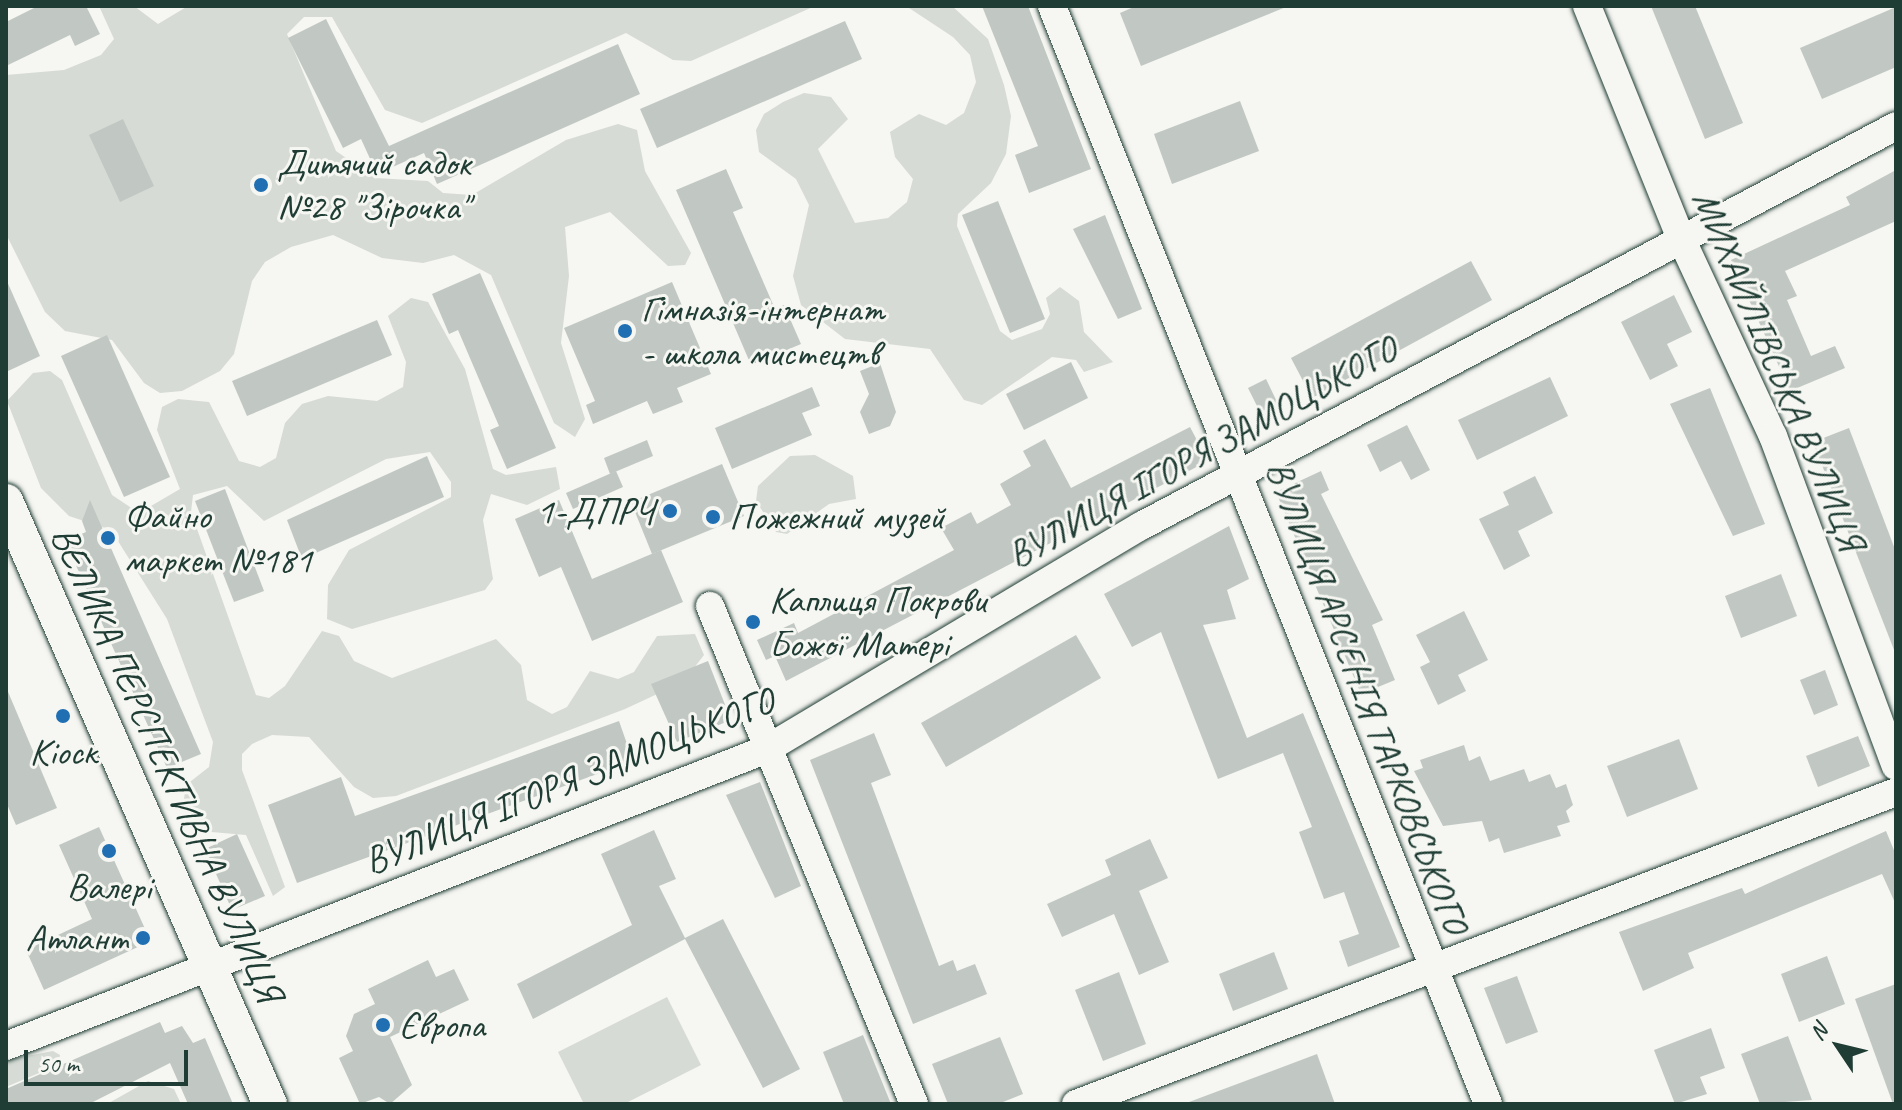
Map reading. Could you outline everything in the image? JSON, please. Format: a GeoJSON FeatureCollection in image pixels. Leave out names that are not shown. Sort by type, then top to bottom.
{"type":"FeatureCollection","features":[{"type":"Feature","properties":{"kind":"main road","name":"ВЕЛИКА ПЕРСПЕКТИВНА ВУЛИЦЯ"},"geometry":{"type":"LineString","coordinates":[[6,501],[270,1104]]}},
{"type":"Feature","properties":{"kind":"street","name":"ВУЛИЦЯ АРСЕНІЯ ТАРКОВСЬКОГО"},"geometry":{"type":"LineString","coordinates":[[1052,6],[1488,1104]]}},
{"type":"Feature","properties":{"kind":"street","name":"МИХАЙЛІВСЬКА ВУЛИЦЯ"},"geometry":{"type":"LineString","coordinates":[[1587,6],[1680,236],[1773,436],[1896,766]]}},
{"type":"Feature","properties":{"kind":"street","name":"ВУЛИЦЯ ІГОРЯ ЗАМОЦЬКОГО"},"geometry":{"type":"LineString","coordinates":[[6,1046],[209,964],[765,750],[1238,474],[1680,236],[1896,126]]}},
{"type":"Feature","properties":{"kind":"street"},"geometry":{"type":"LineString","coordinates":[[710,606],[765,750],[914,1104]]}},
{"type":"Feature","properties":{"kind":"street"},"geometry":{"type":"LineString","coordinates":[[1076,1104],[1431,965],[1896,792]]}},
{"type":"Feature","properties":{"kind":"shaded area"},"geometry":{"type":"Polygon","coordinates":[[[99,6],[134,6],[158,24],[188,6],[815,6],[691,61],[673,60],[626,33],[422,123],[385,110],[332,17],[304,17],[287,34],[336,151],[375,178],[428,181],[443,193],[472,195],[566,140],[618,124],[637,130],[645,171],[691,253],[685,265],[668,266],[610,212],[565,227],[569,276],[561,343],[585,419],[575,437],[554,423],[491,275],[454,255],[423,263],[382,258],[333,235],[291,247],[265,262],[252,281],[234,354],[220,371],[182,391],[160,393],[144,383],[112,340],[65,331],[45,312],[6,234],[6,75],[64,70],[101,55],[114,39],[99,6]]]}},
{"type":"Feature","properties":{"kind":"shaded area"},"geometry":{"type":"Polygon","coordinates":[[[906,6],[952,6],[988,39],[1004,85],[1011,116],[1006,154],[991,183],[958,214],[957,226],[1000,331],[1012,340],[1042,329],[1050,314],[1046,298],[1060,287],[1079,301],[1084,332],[1113,362],[1084,372],[1076,360],[1052,357],[982,405],[964,400],[930,349],[845,339],[801,305],[793,276],[809,205],[796,179],[759,152],[756,130],[764,114],[783,102],[804,93],[831,97],[848,119],[818,149],[855,223],[888,218],[907,202],[913,179],[895,157],[890,132],[919,114],[946,125],[964,113],[976,82],[970,55],[953,37],[906,6]]]}},
{"type":"Feature","properties":{"kind":"shaded area"},"geometry":{"type":"Polygon","coordinates":[[[411,298],[428,302],[465,369],[493,469],[506,475],[556,467],[560,489],[527,505],[491,494],[483,520],[493,579],[485,590],[352,629],[327,619],[328,585],[349,550],[451,497],[451,482],[430,452],[386,459],[264,521],[227,486],[193,495],[191,512],[256,695],[269,698],[285,686],[322,631],[339,636],[354,661],[392,678],[496,639],[521,665],[527,700],[552,714],[567,707],[590,671],[618,679],[634,672],[657,636],[695,634],[704,655],[683,682],[625,709],[396,796],[373,798],[354,787],[309,737],[272,735],[252,744],[242,754],[242,770],[285,887],[273,896],[246,835],[200,831],[184,799],[186,785],[209,767],[213,742],[167,619],[111,530],[69,516],[41,488],[7,401],[33,373],[50,371],[62,380],[112,495],[139,513],[180,489],[157,430],[162,407],[178,399],[209,402],[239,461],[260,467],[276,458],[285,423],[302,404],[328,396],[377,401],[403,387],[406,362],[388,316],[411,298]]]}},
{"type":"Feature","properties":{"kind":"shaded area"},"geometry":{"type":"Polygon","coordinates":[[[815,455],[853,476],[856,499],[829,504],[787,534],[776,532],[756,501],[758,486],[790,456],[815,455]]]}},
{"type":"Feature","properties":{"kind":"shaded area"},"geometry":{"type":"Polygon","coordinates":[[[667,997],[701,1065],[624,1104],[584,1104],[558,1052],[667,997]]]}},
{"type":"Feature","properties":{"kind":"shaded area"},"geometry":{"type":"Polygon","coordinates":[[[53,1051],[60,1055],[58,1065],[6,1087],[6,1060],[53,1051]]]}},
{"type":"Feature","properties":{"kind":"shaded area"},"geometry":{"type":"Polygon","coordinates":[[[148,1081],[174,1089],[181,1104],[107,1104],[148,1081]]]}},
{"type":"Feature","properties":{"kind":"building"},"geometry":{"type":"Polygon","coordinates":[[[38,6],[86,6],[100,34],[75,46],[70,35],[6,66],[6,22],[38,6]]]}},
{"type":"Feature","properties":{"kind":"building"},"geometry":{"type":"Polygon","coordinates":[[[982,6],[1028,6],[1091,169],[1029,193],[1015,155],[1038,146],[982,6]]]}},
{"type":"Feature","properties":{"kind":"building"},"geometry":{"type":"Polygon","coordinates":[[[1136,6],[1286,7],[1141,66],[1120,13],[1136,6]]]}},
{"type":"Feature","properties":{"kind":"building"},"geometry":{"type":"Polygon","coordinates":[[[1651,6],[1695,6],[1743,123],[1705,139],[1651,6]]]}},
{"type":"Feature","properties":{"kind":"building"},"geometry":{"type":"Polygon","coordinates":[[[1896,7],[1896,67],[1822,99],[1800,48],[1896,7]]]}},
{"type":"Feature","properties":{"kind":"building"},"geometry":{"type":"Polygon","coordinates":[[[326,19],[389,146],[618,44],[640,94],[437,184],[424,153],[377,174],[361,139],[343,148],[288,38],[326,19]]]}},
{"type":"Feature","properties":{"kind":"building"},"geometry":{"type":"Polygon","coordinates":[[[845,21],[862,59],[657,148],[640,109],[845,21]]]}},
{"type":"Feature","properties":{"kind":"building"},"geometry":{"type":"Polygon","coordinates":[[[1240,101],[1259,151],[1172,184],[1154,134],[1240,101]]]}},
{"type":"Feature","properties":{"kind":"building"},"geometry":{"type":"Polygon","coordinates":[[[123,119],[154,186],[120,202],[89,135],[123,119]]]}},
{"type":"Feature","properties":{"kind":"building"},"geometry":{"type":"Polygon","coordinates":[[[726,169],[743,208],[733,212],[775,309],[784,305],[801,344],[751,365],[676,190],[726,169]]]}},
{"type":"Feature","properties":{"kind":"building"},"geometry":{"type":"Polygon","coordinates":[[[1896,170],[1896,221],[1785,271],[1797,296],[1787,300],[1811,356],[1835,346],[1845,368],[1790,391],[1731,260],[1850,205],[1846,197],[1896,170]]]}},
{"type":"Feature","properties":{"kind":"building"},"geometry":{"type":"Polygon","coordinates":[[[998,201],[1045,319],[1010,333],[962,215],[998,201]]]}},
{"type":"Feature","properties":{"kind":"building"},"geometry":{"type":"Polygon","coordinates":[[[1105,215],[1142,309],[1118,319],[1073,229],[1105,215]]]}},
{"type":"Feature","properties":{"kind":"building"},"geometry":{"type":"Polygon","coordinates":[[[1471,261],[1492,300],[1312,398],[1291,358],[1471,261]]]}},
{"type":"Feature","properties":{"kind":"building"},"geometry":{"type":"Polygon","coordinates":[[[480,273],[556,448],[507,469],[490,430],[499,426],[458,330],[449,334],[432,294],[480,273]]]}},
{"type":"Feature","properties":{"kind":"building"},"geometry":{"type":"Polygon","coordinates":[[[6,279],[40,356],[6,372],[6,279]]]}},
{"type":"Feature","properties":{"kind":"building"},"geometry":{"type":"Polygon","coordinates":[[[672,282],[711,374],[677,388],[683,402],[653,414],[647,401],[593,424],[586,405],[595,401],[564,328],[672,282]]]}},
{"type":"Feature","properties":{"kind":"building"},"geometry":{"type":"Polygon","coordinates":[[[1674,295],[1692,332],[1667,344],[1678,366],[1650,380],[1621,322],[1674,295]]]}},
{"type":"Feature","properties":{"kind":"building"},"geometry":{"type":"Polygon","coordinates":[[[377,320],[392,355],[247,416],[232,381],[377,320]]]}},
{"type":"Feature","properties":{"kind":"building"},"geometry":{"type":"Polygon","coordinates":[[[107,335],[170,477],[124,497],[61,356],[107,335]]]}},
{"type":"Feature","properties":{"kind":"building"},"geometry":{"type":"Polygon","coordinates":[[[1071,362],[1088,398],[1024,430],[1006,394],[1071,362]]]}},
{"type":"Feature","properties":{"kind":"building"},"geometry":{"type":"Polygon","coordinates":[[[880,363],[896,412],[890,426],[869,434],[860,412],[869,394],[860,371],[880,363]]]}},
{"type":"Feature","properties":{"kind":"building"},"geometry":{"type":"Polygon","coordinates":[[[1550,377],[1568,416],[1477,460],[1458,420],[1550,377]]]}},
{"type":"Feature","properties":{"kind":"building"},"geometry":{"type":"Polygon","coordinates":[[[1266,379],[1278,404],[1260,412],[1248,388],[1266,379]]]}},
{"type":"Feature","properties":{"kind":"building"},"geometry":{"type":"Polygon","coordinates":[[[812,387],[820,406],[802,413],[812,435],[732,469],[715,428],[812,387]]]}},
{"type":"Feature","properties":{"kind":"building"},"geometry":{"type":"Polygon","coordinates":[[[1710,388],[1765,524],[1733,536],[1670,404],[1710,388]]]}},
{"type":"Feature","properties":{"kind":"building"},"geometry":{"type":"Polygon","coordinates":[[[1407,425],[1430,470],[1411,480],[1401,461],[1380,472],[1367,445],[1407,425]]]}},
{"type":"Feature","properties":{"kind":"building"},"geometry":{"type":"Polygon","coordinates":[[[1190,427],[1208,461],[786,681],[775,656],[766,660],[757,640],[794,623],[798,633],[954,550],[941,528],[971,512],[977,524],[1011,505],[1000,484],[1031,466],[1023,451],[1045,439],[1071,488],[1190,427]]]}},
{"type":"Feature","properties":{"kind":"building"},"geometry":{"type":"Polygon","coordinates":[[[1849,428],[1896,552],[1896,655],[1813,442],[1849,428]]]}},
{"type":"Feature","properties":{"kind":"building"},"geometry":{"type":"Polygon","coordinates":[[[647,440],[653,456],[610,474],[604,458],[647,440]]]}},
{"type":"Feature","properties":{"kind":"building"},"geometry":{"type":"Polygon","coordinates":[[[427,456],[444,497],[302,559],[287,520],[427,456]]]}},
{"type":"Feature","properties":{"kind":"building"},"geometry":{"type":"Polygon","coordinates":[[[722,464],[744,516],[652,554],[631,502],[722,464]]]}},
{"type":"Feature","properties":{"kind":"building"},"geometry":{"type":"Polygon","coordinates":[[[616,471],[623,487],[573,509],[566,493],[616,471]]]}},
{"type":"Feature","properties":{"kind":"building"},"geometry":{"type":"Polygon","coordinates":[[[1321,471],[1329,490],[1321,494],[1383,620],[1372,625],[1395,680],[1361,694],[1276,492],[1321,471]]]}},
{"type":"Feature","properties":{"kind":"building"},"geometry":{"type":"Polygon","coordinates":[[[1535,476],[1553,513],[1518,531],[1530,556],[1504,570],[1479,519],[1509,505],[1503,492],[1535,476]]]}},
{"type":"Feature","properties":{"kind":"building"},"geometry":{"type":"Polygon","coordinates":[[[225,489],[264,591],[234,602],[195,501],[225,489]]]}},
{"type":"Feature","properties":{"kind":"building"},"geometry":{"type":"Polygon","coordinates":[[[90,500],[201,754],[167,768],[65,541],[86,532],[82,521],[90,500]]]}},
{"type":"Feature","properties":{"kind":"building"},"geometry":{"type":"Polygon","coordinates":[[[559,500],[592,579],[661,550],[683,602],[592,641],[561,567],[539,577],[515,519],[559,500]]]}},
{"type":"Feature","properties":{"kind":"building"},"geometry":{"type":"Polygon","coordinates":[[[1229,526],[1249,579],[1227,590],[1236,619],[1203,625],[1247,738],[1303,713],[1400,947],[1348,967],[1339,941],[1359,934],[1344,892],[1324,899],[1299,832],[1312,827],[1283,753],[1218,779],[1161,632],[1132,647],[1104,594],[1229,526]]]}},
{"type":"Feature","properties":{"kind":"building"},"geometry":{"type":"Polygon","coordinates":[[[1781,574],[1797,616],[1741,638],[1725,596],[1781,574]]]}},
{"type":"Feature","properties":{"kind":"building"},"geometry":{"type":"Polygon","coordinates":[[[1464,611],[1488,660],[1458,675],[1466,691],[1438,705],[1420,667],[1430,662],[1416,635],[1464,611]]]}},
{"type":"Feature","properties":{"kind":"building"},"geometry":{"type":"Polygon","coordinates":[[[1076,635],[1101,678],[946,767],[921,723],[1076,635]]]}},
{"type":"Feature","properties":{"kind":"building"},"geometry":{"type":"Polygon","coordinates":[[[708,661],[731,720],[677,742],[651,684],[708,661]]]}},
{"type":"Feature","properties":{"kind":"building"},"geometry":{"type":"Polygon","coordinates":[[[1825,670],[1838,705],[1814,715],[1800,680],[1825,670]]]}},
{"type":"Feature","properties":{"kind":"building"},"geometry":{"type":"Polygon","coordinates":[[[6,687],[57,808],[16,825],[6,802],[6,687]]]}},
{"type":"Feature","properties":{"kind":"building"},"geometry":{"type":"Polygon","coordinates":[[[619,721],[633,761],[297,883],[268,805],[341,777],[355,816],[619,721]]]}},
{"type":"Feature","properties":{"kind":"building"},"geometry":{"type":"Polygon","coordinates":[[[874,733],[891,775],[871,783],[939,966],[953,960],[957,971],[975,964],[987,994],[913,1024],[810,760],[874,733]]]}},
{"type":"Feature","properties":{"kind":"building"},"geometry":{"type":"Polygon","coordinates":[[[1858,736],[1870,766],[1818,787],[1806,756],[1858,736]]]}},
{"type":"Feature","properties":{"kind":"building"},"geometry":{"type":"Polygon","coordinates":[[[1679,739],[1698,789],[1627,817],[1607,766],[1679,739]]]}},
{"type":"Feature","properties":{"kind":"building"},"geometry":{"type":"Polygon","coordinates":[[[1464,745],[1469,761],[1480,756],[1490,781],[1524,769],[1529,782],[1550,774],[1556,788],[1566,784],[1573,805],[1566,811],[1570,822],[1557,826],[1561,836],[1504,853],[1499,838],[1489,842],[1482,821],[1443,826],[1414,771],[1423,768],[1420,760],[1464,745]]]}},
{"type":"Feature","properties":{"kind":"building"},"geometry":{"type":"Polygon","coordinates":[[[760,782],[801,886],[775,898],[726,795],[760,782]]]}},
{"type":"Feature","properties":{"kind":"building"},"geometry":{"type":"Polygon","coordinates":[[[99,827],[146,931],[140,946],[44,990],[26,950],[92,919],[59,845],[99,827]]]}},
{"type":"Feature","properties":{"kind":"building"},"geometry":{"type":"Polygon","coordinates":[[[654,830],[676,879],[659,886],[685,938],[723,919],[800,1069],[763,1088],[685,939],[533,1019],[517,984],[632,925],[601,854],[654,830]]]}},
{"type":"Feature","properties":{"kind":"building"},"geometry":{"type":"Polygon","coordinates":[[[1886,831],[1896,855],[1896,905],[1882,874],[1688,953],[1694,968],[1643,991],[1619,932],[1742,888],[1745,894],[1886,831]]]}},
{"type":"Feature","properties":{"kind":"building"},"geometry":{"type":"Polygon","coordinates":[[[237,834],[265,896],[232,910],[205,849],[237,834]]]}},
{"type":"Feature","properties":{"kind":"building"},"geometry":{"type":"Polygon","coordinates":[[[1150,839],[1168,878],[1139,891],[1169,962],[1139,975],[1114,914],[1062,937],[1047,904],[1111,875],[1105,860],[1150,839]]]}},
{"type":"Feature","properties":{"kind":"building"},"geometry":{"type":"Polygon","coordinates":[[[1274,952],[1288,989],[1233,1011],[1219,974],[1274,952]]]}},
{"type":"Feature","properties":{"kind":"building"},"geometry":{"type":"Polygon","coordinates":[[[1827,956],[1845,1004],[1799,1022],[1781,974],[1827,956]]]}},
{"type":"Feature","properties":{"kind":"building","name":"Європа"},"geometry":{"type":"Polygon","coordinates":[[[428,960],[436,977],[454,969],[469,1000],[390,1037],[412,1085],[390,1104],[379,1097],[360,1104],[339,1058],[353,1051],[346,1036],[354,1014],[375,1004],[368,989],[428,960]]]}},
{"type":"Feature","properties":{"kind":"building"},"geometry":{"type":"Polygon","coordinates":[[[1119,972],[1146,1044],[1103,1061],[1075,990],[1119,972]]]}},
{"type":"Feature","properties":{"kind":"building"},"geometry":{"type":"Polygon","coordinates":[[[1517,976],[1538,1032],[1506,1044],[1484,988],[1517,976]]]}},
{"type":"Feature","properties":{"kind":"building"},"geometry":{"type":"Polygon","coordinates":[[[1896,984],[1896,1104],[1893,1104],[1855,999],[1896,984]]]}},
{"type":"Feature","properties":{"kind":"building"},"geometry":{"type":"Polygon","coordinates":[[[160,1022],[165,1033],[182,1026],[193,1043],[205,1038],[233,1104],[188,1104],[170,1063],[89,1104],[6,1104],[6,1089],[160,1022]]]}},
{"type":"Feature","properties":{"kind":"building"},"geometry":{"type":"Polygon","coordinates":[[[1711,1028],[1725,1068],[1700,1077],[1707,1094],[1675,1104],[1654,1050],[1711,1028]]]}},
{"type":"Feature","properties":{"kind":"building"},"geometry":{"type":"Polygon","coordinates":[[[863,1035],[891,1104],[844,1104],[823,1052],[863,1035]]]}},
{"type":"Feature","properties":{"kind":"building"},"geometry":{"type":"Polygon","coordinates":[[[1788,1036],[1812,1100],[1760,1104],[1741,1054],[1788,1036]]]}},
{"type":"Feature","properties":{"kind":"building"},"geometry":{"type":"Polygon","coordinates":[[[1000,1037],[1023,1094],[998,1104],[948,1104],[932,1064],[1000,1037]]]}},
{"type":"Feature","properties":{"kind":"building"},"geometry":{"type":"Polygon","coordinates":[[[1317,1054],[1335,1104],[1189,1104],[1189,1102],[1317,1054]]]}},
{"type":"Feature","properties":{"kind":"place","name":"Дитячий садок №28 \"Зірочка\""},"geometry":{"type":"Point","coordinates":[261,185]}},
{"type":"Feature","properties":{"kind":"place","name":"Гімназія-інтернат - школа мистецтв"},"geometry":{"type":"Point","coordinates":[625,331]}},
{"type":"Feature","properties":{"kind":"place","name":"1-ДПРЧ"},"geometry":{"type":"Point","coordinates":[670,511]}},
{"type":"Feature","properties":{"kind":"place","name":"Пожежний музей"},"geometry":{"type":"Point","coordinates":[713,517]}},
{"type":"Feature","properties":{"kind":"place","name":"Файно маркет №181"},"geometry":{"type":"Point","coordinates":[108,538]}},
{"type":"Feature","properties":{"kind":"place","name":"Каплиця Покрови Божої Матері"},"geometry":{"type":"Point","coordinates":[753,622]}},
{"type":"Feature","properties":{"kind":"place","name":"Кіоск"},"geometry":{"type":"Point","coordinates":[63,716]}},
{"type":"Feature","properties":{"kind":"place","name":"Валері"},"geometry":{"type":"Point","coordinates":[109,851]}},
{"type":"Feature","properties":{"kind":"place","name":"Атлант"},"geometry":{"type":"Point","coordinates":[143,938]}},
{"type":"Feature","properties":{"kind":"place","name":"Європа"},"geometry":{"type":"Point","coordinates":[383,1025]}}]}
